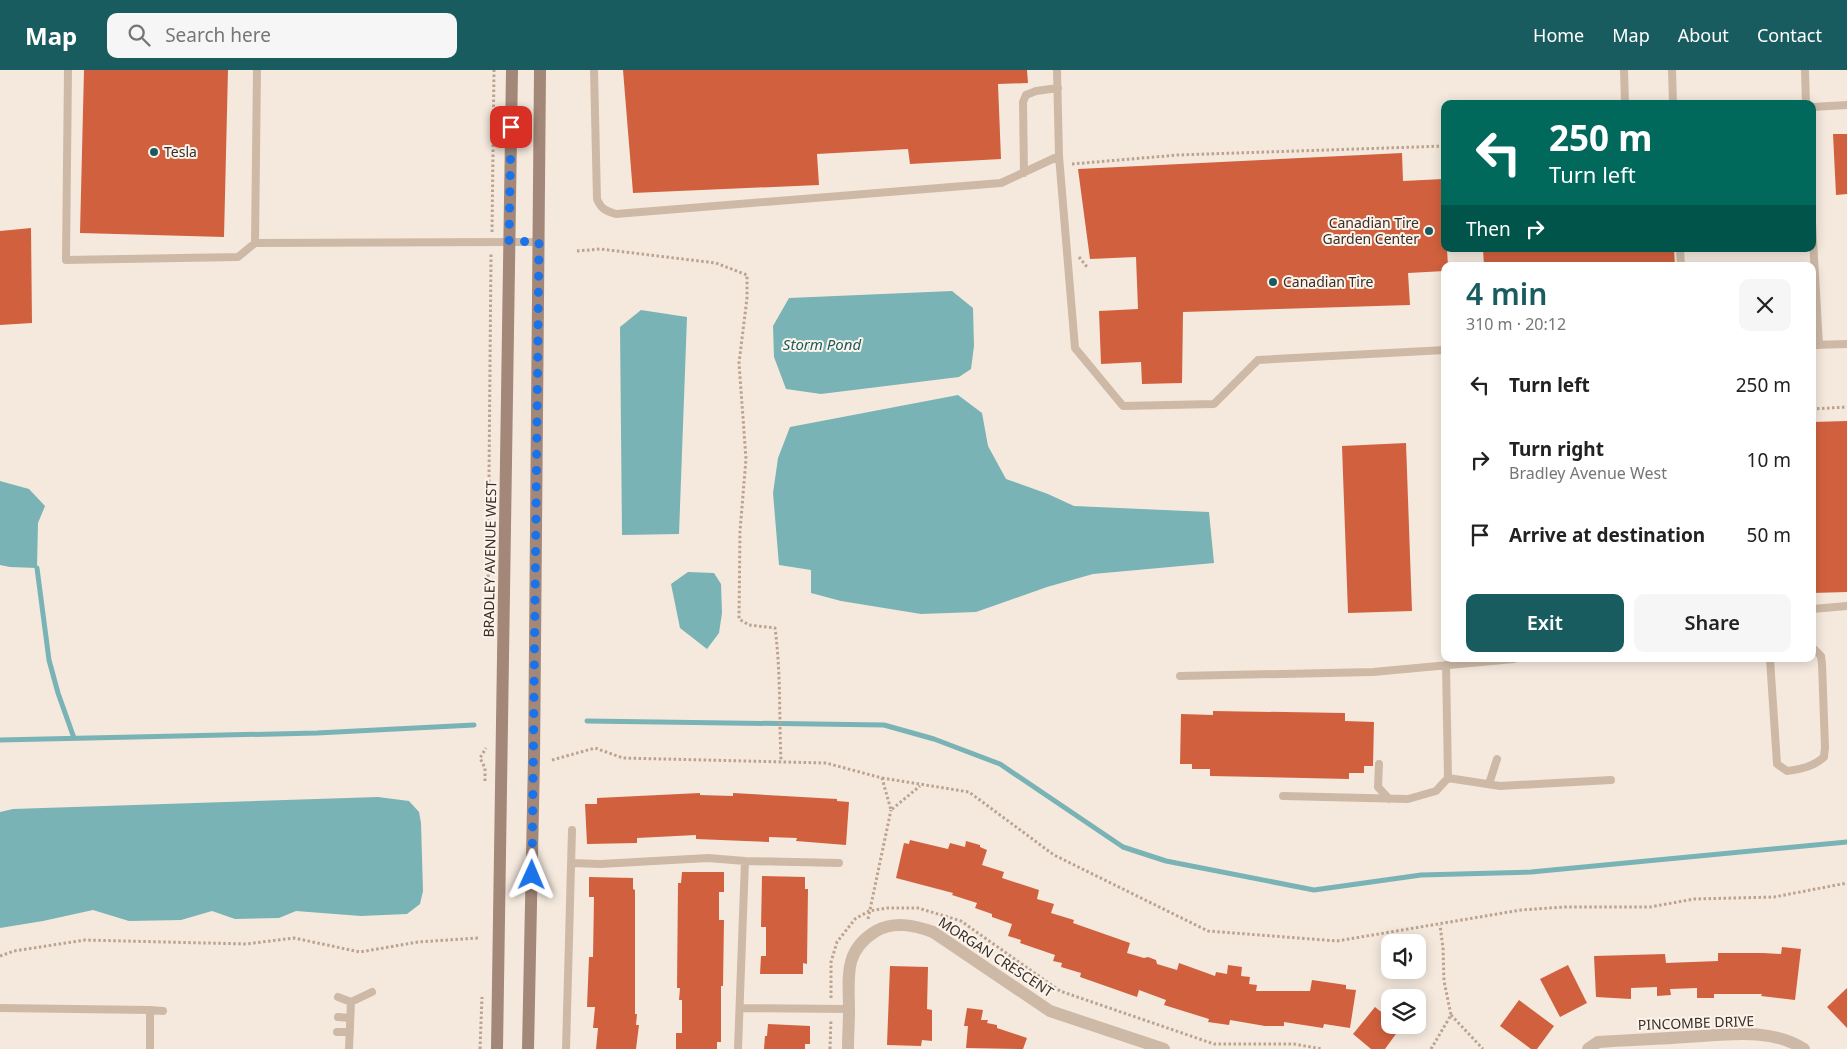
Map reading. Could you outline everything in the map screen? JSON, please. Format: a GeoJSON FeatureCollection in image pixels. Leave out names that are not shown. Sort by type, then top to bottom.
{"type":"FeatureCollection","features":[{"type":"Feature","properties":{"kind":"main road","name":"BRADLEY AVENUE WEST"},"geometry":{"type":"LineString","coordinates":[[497,1049],[512,70]]}},
{"type":"Feature","properties":{"kind":"main road"},"geometry":{"type":"LineString","coordinates":[[528,1049],[534,759],[540,70]]}},
{"type":"Feature","properties":{"kind":"street","name":"MORGAN CRESCENT"},"geometry":{"type":"LineString","coordinates":[[864,939],[891,926],[918,927],[933,932],[1050,1011],[1164,1049]]}},
{"type":"Feature","properties":{"kind":"street"},"geometry":{"type":"LineString","coordinates":[[848,1049],[849,970],[853,956],[864,939]]}},
{"type":"Feature","properties":{"kind":"street","name":"PINCOMBE DRIVE"},"geometry":{"type":"LineString","coordinates":[[1588,1049],[1598,1042],[1748,1034],[1777,1037],[1797,1044],[1804,1049]]}},
{"type":"Feature","properties":{"kind":"lane"},"geometry":{"type":"LineString","coordinates":[[68,70],[66,260],[238,257],[255,243],[539,242]]}},
{"type":"Feature","properties":{"kind":"lane"},"geometry":{"type":"LineString","coordinates":[[255,243],[257,70]]}},
{"type":"Feature","properties":{"kind":"lane"},"geometry":{"type":"LineString","coordinates":[[594,70],[596,199],[604,210],[616,214],[1001,184],[1059,156]]}},
{"type":"Feature","properties":{"kind":"lane"},"geometry":{"type":"LineString","coordinates":[[1057,70],[1059,156],[1075,348],[1123,406],[1214,404],[1258,360],[1441,350]]}},
{"type":"Feature","properties":{"kind":"lane"},"geometry":{"type":"LineString","coordinates":[[1624,70],[1625,100]]}},
{"type":"Feature","properties":{"kind":"lane"},"geometry":{"type":"LineString","coordinates":[[1672,70],[1673,100]]}},
{"type":"Feature","properties":{"kind":"lane"},"geometry":{"type":"LineString","coordinates":[[1805,70],[1806,100]]}},
{"type":"Feature","properties":{"kind":"lane"},"geometry":{"type":"LineString","coordinates":[[1024,173],[1023,102],[1026,96],[1036,91],[1058,88]]}},
{"type":"Feature","properties":{"kind":"lane"},"geometry":{"type":"LineString","coordinates":[[1816,107],[1847,105]]}},
{"type":"Feature","properties":{"kind":"lane"},"geometry":{"type":"LineString","coordinates":[[1816,345],[1847,344]]}},
{"type":"Feature","properties":{"kind":"lane"},"geometry":{"type":"LineString","coordinates":[[1816,609],[1847,606]]}},
{"type":"Feature","properties":{"kind":"lane"},"geometry":{"type":"LineString","coordinates":[[1770,662],[1777,764],[1786,771],[1806,768],[1824,757],[1825,747],[1822,664],[1821,656],[1816,651]]}},
{"type":"Feature","properties":{"kind":"lane"},"geometry":{"type":"LineString","coordinates":[[1180,676],[1373,672],[1485,662]]}},
{"type":"Feature","properties":{"kind":"lane"},"geometry":{"type":"LineString","coordinates":[[1283,796],[1408,799],[1436,791],[1448,778],[1446,666]]}},
{"type":"Feature","properties":{"kind":"lane"},"geometry":{"type":"LineString","coordinates":[[1489,784],[1497,759]]}},
{"type":"Feature","properties":{"kind":"lane"},"geometry":{"type":"LineString","coordinates":[[1379,764],[1378,787],[1389,799]]}},
{"type":"Feature","properties":{"kind":"lane"},"geometry":{"type":"LineString","coordinates":[[1448,778],[1500,786],[1611,780]]}},
{"type":"Feature","properties":{"kind":"lane"},"geometry":{"type":"LineString","coordinates":[[566,1049],[572,830]]}},
{"type":"Feature","properties":{"kind":"lane"},"geometry":{"type":"LineString","coordinates":[[572,863],[600,864],[708,858],[745,861],[839,863]]}},
{"type":"Feature","properties":{"kind":"lane"},"geometry":{"type":"LineString","coordinates":[[738,1049],[745,861]]}},
{"type":"Feature","properties":{"kind":"lane"},"geometry":{"type":"LineString","coordinates":[[338,997],[351,1002],[372,992]]}},
{"type":"Feature","properties":{"kind":"lane"},"geometry":{"type":"LineString","coordinates":[[349,1049],[351,1002]]}},
{"type":"Feature","properties":{"kind":"lane"},"geometry":{"type":"LineString","coordinates":[[0,1008],[164,1011]]}},
{"type":"Feature","properties":{"kind":"lane"},"geometry":{"type":"LineString","coordinates":[[740,1008],[849,1009]]}},
{"type":"Feature","properties":{"kind":"lane"},"geometry":{"type":"LineString","coordinates":[[150,1010],[150,1049]]}},
{"type":"Feature","properties":{"kind":"lane"},"geometry":{"type":"LineString","coordinates":[[338,1017],[350,1018]]}},
{"type":"Feature","properties":{"kind":"lane"},"geometry":{"type":"LineString","coordinates":[[337,1032],[350,1032]]}},
{"type":"Feature","properties":{"kind":"path"},"geometry":{"type":"LineString","coordinates":[[488,601],[494,70]]}},
{"type":"Feature","properties":{"kind":"path"},"geometry":{"type":"LineString","coordinates":[[1072,174],[1072,164],[1178,155],[1441,146]]}},
{"type":"Feature","properties":{"kind":"path"},"geometry":{"type":"LineString","coordinates":[[577,251],[600,249],[716,263],[747,275],[747,298],[739,363],[746,459],[740,531],[738,619],[748,625],[775,628],[780,690],[781,761]]}},
{"type":"Feature","properties":{"kind":"path"},"geometry":{"type":"LineString","coordinates":[[1076,253],[1087,267]]}},
{"type":"Feature","properties":{"kind":"path"},"geometry":{"type":"LineString","coordinates":[[1816,409],[1847,407]]}},
{"type":"Feature","properties":{"kind":"path"},"geometry":{"type":"LineString","coordinates":[[485,787],[485,768],[480,758],[486,751],[486,741]]}},
{"type":"Feature","properties":{"kind":"path"},"geometry":{"type":"LineString","coordinates":[[552,760],[595,748],[623,758],[826,762],[882,778],[969,792],[1054,854],[1208,931],[1337,941],[1530,910],[1564,907],[1650,907],[1694,899],[1774,897],[1847,883]]}},
{"type":"Feature","properties":{"kind":"path"},"geometry":{"type":"LineString","coordinates":[[864,939],[891,810],[882,778]]}},
{"type":"Feature","properties":{"kind":"path"},"geometry":{"type":"LineString","coordinates":[[891,810],[920,785]]}},
{"type":"Feature","properties":{"kind":"path"},"geometry":{"type":"LineString","coordinates":[[870,911],[887,908],[918,908],[961,921],[1060,991],[1214,1044],[1294,1044],[1322,1049]]}},
{"type":"Feature","properties":{"kind":"path"},"geometry":{"type":"LineString","coordinates":[[1440,925],[1444,981],[1451,1015],[1483,1049]]}},
{"type":"Feature","properties":{"kind":"path"},"geometry":{"type":"LineString","coordinates":[[0,956],[14,951],[85,940],[246,944],[294,938],[360,952],[418,942],[478,938]]}},
{"type":"Feature","properties":{"kind":"path"},"geometry":{"type":"LineString","coordinates":[[480,1049],[482,989]]}},
{"type":"Feature","properties":{"kind":"path"},"geometry":{"type":"LineString","coordinates":[[1431,1049],[1451,1015]]}},
{"type":"Feature","properties":{"kind":"water","name":"Storm Pond"},"geometry":{"type":"Polygon","coordinates":[[[952,291],[973,308],[974,346],[971,369],[959,377],[821,394],[786,389],[774,357],[773,326],[789,298],[952,291]]]}},
{"type":"Feature","properties":{"kind":"water"},"geometry":{"type":"Polygon","coordinates":[[[641,310],[687,317],[679,534],[622,535],[620,327],[641,310]]]}},
{"type":"Feature","properties":{"kind":"water"},"geometry":{"type":"Polygon","coordinates":[[[958,395],[982,413],[988,446],[1006,479],[1048,494],[1074,506],[1209,512],[1214,563],[1093,574],[1047,587],[976,612],[921,614],[841,601],[811,593],[811,570],[779,565],[773,493],[778,458],[790,427],[958,395]]]}},
{"type":"Feature","properties":{"kind":"water"},"geometry":{"type":"Polygon","coordinates":[[[0,481],[29,489],[45,506],[38,523],[37,568],[0,565],[0,481]]]}},
{"type":"Feature","properties":{"kind":"water"},"geometry":{"type":"Polygon","coordinates":[[[688,572],[714,573],[721,584],[722,613],[719,633],[707,649],[680,628],[671,584],[688,572]]]}},
{"type":"Feature","properties":{"kind":"water"},"geometry":{"type":"Polygon","coordinates":[[[378,797],[409,801],[419,812],[423,891],[420,904],[407,914],[361,916],[296,911],[279,918],[235,919],[212,911],[181,920],[129,921],[93,910],[0,928],[0,812],[13,809],[378,797]]]}},
{"type":"Feature","properties":{"kind":"building","name":"Tesla"},"geometry":{"type":"Polygon","coordinates":[[[84,70],[228,70],[224,237],[80,233],[84,70]]]}},
{"type":"Feature","properties":{"kind":"building"},"geometry":{"type":"Polygon","coordinates":[[[623,70],[1027,70],[1028,83],[998,84],[1001,159],[910,164],[908,149],[817,154],[819,185],[633,193],[623,70]]]}},
{"type":"Feature","properties":{"kind":"building"},"geometry":{"type":"Polygon","coordinates":[[[1833,134],[1847,134],[1847,194],[1836,195],[1833,134]]]}},
{"type":"Feature","properties":{"kind":"building","name":"Canadian Tire"},"geometry":{"type":"Polygon","coordinates":[[[1402,153],[1403,181],[1441,179],[1441,252],[1447,252],[1448,262],[1441,262],[1441,271],[1408,273],[1410,305],[1183,312],[1182,383],[1142,384],[1141,362],[1101,364],[1099,311],[1138,309],[1136,257],[1090,259],[1078,169],[1402,153]]]}},
{"type":"Feature","properties":{"kind":"building"},"geometry":{"type":"Polygon","coordinates":[[[31,228],[32,323],[0,325],[0,231],[31,228]]]}},
{"type":"Feature","properties":{"kind":"building"},"geometry":{"type":"Polygon","coordinates":[[[1483,252],[1674,252],[1675,262],[1484,262],[1483,252]]]}},
{"type":"Feature","properties":{"kind":"building"},"geometry":{"type":"Polygon","coordinates":[[[1847,421],[1847,592],[1816,593],[1816,422],[1847,421]]]}},
{"type":"Feature","properties":{"kind":"building"},"geometry":{"type":"Polygon","coordinates":[[[1406,443],[1412,611],[1348,613],[1342,446],[1406,443]]]}},
{"type":"Feature","properties":{"kind":"building"},"geometry":{"type":"Polygon","coordinates":[[[1213,711],[1345,713],[1345,721],[1374,722],[1373,766],[1364,766],[1364,773],[1349,773],[1349,779],[1210,776],[1210,769],[1192,769],[1192,764],[1180,764],[1181,714],[1213,715],[1213,711]]]}},
{"type":"Feature","properties":{"kind":"building"},"geometry":{"type":"Polygon","coordinates":[[[700,793],[700,795],[733,796],[733,793],[837,799],[837,801],[849,802],[846,845],[796,841],[797,838],[769,837],[769,842],[696,839],[696,835],[637,838],[637,843],[587,844],[585,804],[597,804],[597,798],[700,793]]]}},
{"type":"Feature","properties":{"kind":"building"},"geometry":{"type":"Polygon","coordinates":[[[910,840],[948,849],[950,843],[965,847],[966,841],[980,845],[980,847],[987,850],[982,865],[1004,872],[1002,878],[1039,890],[1037,899],[1054,904],[1051,913],[1074,920],[1073,923],[1130,943],[1127,953],[1144,958],[1148,957],[1156,960],[1157,964],[1177,970],[1179,963],[1215,976],[1216,972],[1227,974],[1228,965],[1242,967],[1241,976],[1250,977],[1249,984],[1257,985],[1256,991],[1310,991],[1312,980],[1346,985],[1346,989],[1356,990],[1350,1028],[1324,1024],[1323,1028],[1284,1022],[1284,1026],[1265,1026],[1230,1020],[1229,1025],[1208,1022],[1209,1019],[1164,1005],[1166,1000],[1139,990],[1137,997],[1080,977],[1081,973],[1061,967],[1062,963],[1053,961],[1055,955],[1020,943],[1021,940],[1008,936],[1012,924],[992,917],[992,914],[975,908],[977,903],[952,895],[953,893],[896,878],[904,843],[909,844],[910,840]]]}},
{"type":"Feature","properties":{"kind":"building"},"geometry":{"type":"Polygon","coordinates":[[[682,872],[724,872],[724,892],[719,892],[719,920],[724,920],[721,1042],[717,1042],[717,1049],[676,1049],[676,1033],[682,1033],[682,1000],[679,1000],[680,988],[677,988],[678,883],[681,883],[682,872]]]}},
{"type":"Feature","properties":{"kind":"building"},"geometry":{"type":"Polygon","coordinates":[[[762,876],[805,877],[805,889],[808,889],[807,964],[803,963],[803,974],[760,974],[761,956],[766,956],[766,927],[761,927],[762,876]]]}},
{"type":"Feature","properties":{"kind":"building"},"geometry":{"type":"Polygon","coordinates":[[[589,877],[633,878],[633,889],[635,890],[635,1014],[637,1014],[636,1025],[639,1025],[636,1049],[596,1049],[598,1028],[593,1028],[595,1007],[587,1007],[589,957],[593,957],[594,897],[589,897],[589,877]]]}},
{"type":"Feature","properties":{"kind":"building"},"geometry":{"type":"Polygon","coordinates":[[[1782,947],[1801,949],[1795,1000],[1761,996],[1762,994],[1714,994],[1714,998],[1697,998],[1697,988],[1670,989],[1671,995],[1657,996],[1657,987],[1631,988],[1631,999],[1596,997],[1594,956],[1665,954],[1666,963],[1718,961],[1718,953],[1781,954],[1782,947]]]}},
{"type":"Feature","properties":{"kind":"building"},"geometry":{"type":"Polygon","coordinates":[[[1568,965],[1587,1003],[1560,1017],[1540,979],[1568,965]]]}},
{"type":"Feature","properties":{"kind":"building"},"geometry":{"type":"Polygon","coordinates":[[[890,966],[928,967],[927,1009],[932,1010],[932,1041],[922,1040],[921,1046],[887,1045],[890,966]]]}},
{"type":"Feature","properties":{"kind":"building"},"geometry":{"type":"Polygon","coordinates":[[[1847,988],[1847,1028],[1827,1007],[1847,988]]]}},
{"type":"Feature","properties":{"kind":"building"},"geometry":{"type":"Polygon","coordinates":[[[1519,1000],[1554,1026],[1537,1049],[1531,1049],[1500,1026],[1519,1000]]]}},
{"type":"Feature","properties":{"kind":"building"},"geometry":{"type":"Polygon","coordinates":[[[1375,1007],[1381,1012],[1381,1034],[1396,1034],[1385,1049],[1371,1049],[1353,1034],[1375,1007]]]}},
{"type":"Feature","properties":{"kind":"building"},"geometry":{"type":"Polygon","coordinates":[[[967,1008],[983,1010],[981,1020],[988,1020],[987,1023],[997,1025],[997,1028],[1027,1038],[1023,1049],[966,1048],[968,1026],[964,1026],[967,1008]]]}},
{"type":"Feature","properties":{"kind":"building"},"geometry":{"type":"Polygon","coordinates":[[[768,1024],[810,1026],[810,1044],[805,1044],[805,1049],[764,1049],[768,1024]]]}},
{"type":"Feature","properties":{"kind":"waterway"},"geometry":{"type":"LineString","coordinates":[[37,568],[49,660],[58,693],[74,738]]}},
{"type":"Feature","properties":{"kind":"waterway"},"geometry":{"type":"LineString","coordinates":[[587,721],[884,725],[934,739],[1000,764],[1123,847],[1166,861],[1314,890],[1421,875],[1531,872],[1847,842]]}},
{"type":"Feature","properties":{"kind":"waterway"},"geometry":{"type":"LineString","coordinates":[[0,740],[317,733],[474,725]]}},
{"type":"Feature","properties":{"kind":"place","name":"Tesla"},"geometry":{"type":"Point","coordinates":[154,152]}},
{"type":"Feature","properties":{"kind":"place","name":"Canadian Tire Garden Center"},"geometry":{"type":"Point","coordinates":[1429,231]}},
{"type":"Feature","properties":{"kind":"place","name":"Canadian Tire"},"geometry":{"type":"Point","coordinates":[1273,282]}},
{"type":"Feature","properties":{"kind":"route"},"geometry":{"type":"LineString","coordinates":[[511,127],[509,241],[539,242],[532,875]]}}]}
